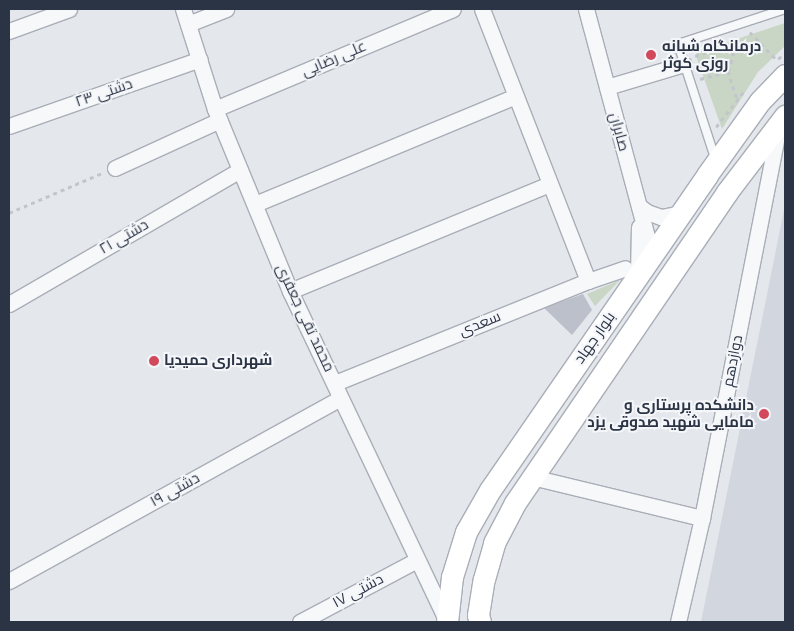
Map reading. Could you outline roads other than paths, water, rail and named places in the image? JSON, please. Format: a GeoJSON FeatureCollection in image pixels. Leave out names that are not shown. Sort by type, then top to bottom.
{"type":"FeatureCollection","features":[{"type":"Feature","properties":{"kind":"main road","name":"بلوار جهاد"},"geometry":{"type":"LineString","coordinates":[[447,621],[452,578],[466,532],[490,490],[632,271],[652,255],[760,101],[781,67]]}},
{"type":"Feature","properties":{"kind":"main road","name":"بلوار جهاد"},"geometry":{"type":"LineString","coordinates":[[480,622],[478,615],[484,579],[494,543],[515,503],[727,192],[783,118]]}},
{"type":"Feature","properties":{"kind":"main road"},"geometry":{"type":"LineString","coordinates":[[652,255],[673,270]]}},
{"type":"Feature","properties":{"kind":"street"},"geometry":{"type":"LineString","coordinates":[[9,31],[69,9]]}},
{"type":"Feature","properties":{"kind":"street","name":"محمد تقی جعفری"},"geometry":{"type":"LineString","coordinates":[[183,9],[217,114],[290,291],[335,382],[340,398],[447,621]]}},
{"type":"Feature","properties":{"kind":"street"},"geometry":{"type":"LineString","coordinates":[[188,24],[226,9]]}},
{"type":"Feature","properties":{"kind":"street","name":"علی رضایی"},"geometry":{"type":"LineString","coordinates":[[114,168],[217,114],[453,9]]}},
{"type":"Feature","properties":{"kind":"street"},"geometry":{"type":"LineString","coordinates":[[482,9],[588,281]]}},
{"type":"Feature","properties":{"kind":"street","name":"صابران"},"geometry":{"type":"LineString","coordinates":[[586,9],[652,255]]}},
{"type":"Feature","properties":{"kind":"street","name":"دشتی ۲۳"},"geometry":{"type":"LineString","coordinates":[[9,126],[200,59]]}},
{"type":"Feature","properties":{"kind":"street"},"geometry":{"type":"LineString","coordinates":[[607,87],[684,61]]}},
{"type":"Feature","properties":{"kind":"street"},"geometry":{"type":"LineString","coordinates":[[255,204],[516,96]]}},
{"type":"Feature","properties":{"kind":"street","name":"دوازدهم"},"geometry":{"type":"LineString","coordinates":[[678,622],[702,518],[783,118]]}},
{"type":"Feature","properties":{"kind":"street","name":"دشتی ۲۱"},"geometry":{"type":"LineString","coordinates":[[9,304],[240,170]]}},
{"type":"Feature","properties":{"kind":"street"},"geometry":{"type":"LineString","coordinates":[[290,291],[550,184]]}},
{"type":"Feature","properties":{"kind":"street"},"geometry":{"type":"LineString","coordinates":[[632,271],[638,206],[647,212],[661,217],[681,213]]}},
{"type":"Feature","properties":{"kind":"street","name":"سعدی"},"geometry":{"type":"LineString","coordinates":[[335,382],[588,281],[632,271]]}},
{"type":"Feature","properties":{"kind":"street","name":"دشتی ۱۹"},"geometry":{"type":"LineString","coordinates":[[9,582],[340,398]]}},
{"type":"Feature","properties":{"kind":"street"},"geometry":{"type":"LineString","coordinates":[[532,477],[702,518]]}},
{"type":"Feature","properties":{"kind":"street","name":"دشتی ۱۷"},"geometry":{"type":"LineString","coordinates":[[300,622],[417,560]]}},
{"type":"Feature","properties":{"kind":"lane"},"geometry":{"type":"LineString","coordinates":[[716,162],[678,44],[785,9]]}},
{"type":"Feature","properties":{"kind":"place","name":"درمانگاه شبانه روزی کوثر"},"geometry":{"type":"Point","coordinates":[651,55]}},
{"type":"Feature","properties":{"kind":"place","name":"شهرداری حمیدیا"},"geometry":{"type":"Point","coordinates":[154,361]}},
{"type":"Feature","properties":{"kind":"place","name":"دانشکده پرستاری و مامایی شهید صدوقی یزد"},"geometry":{"type":"Point","coordinates":[764,414]}}]}
